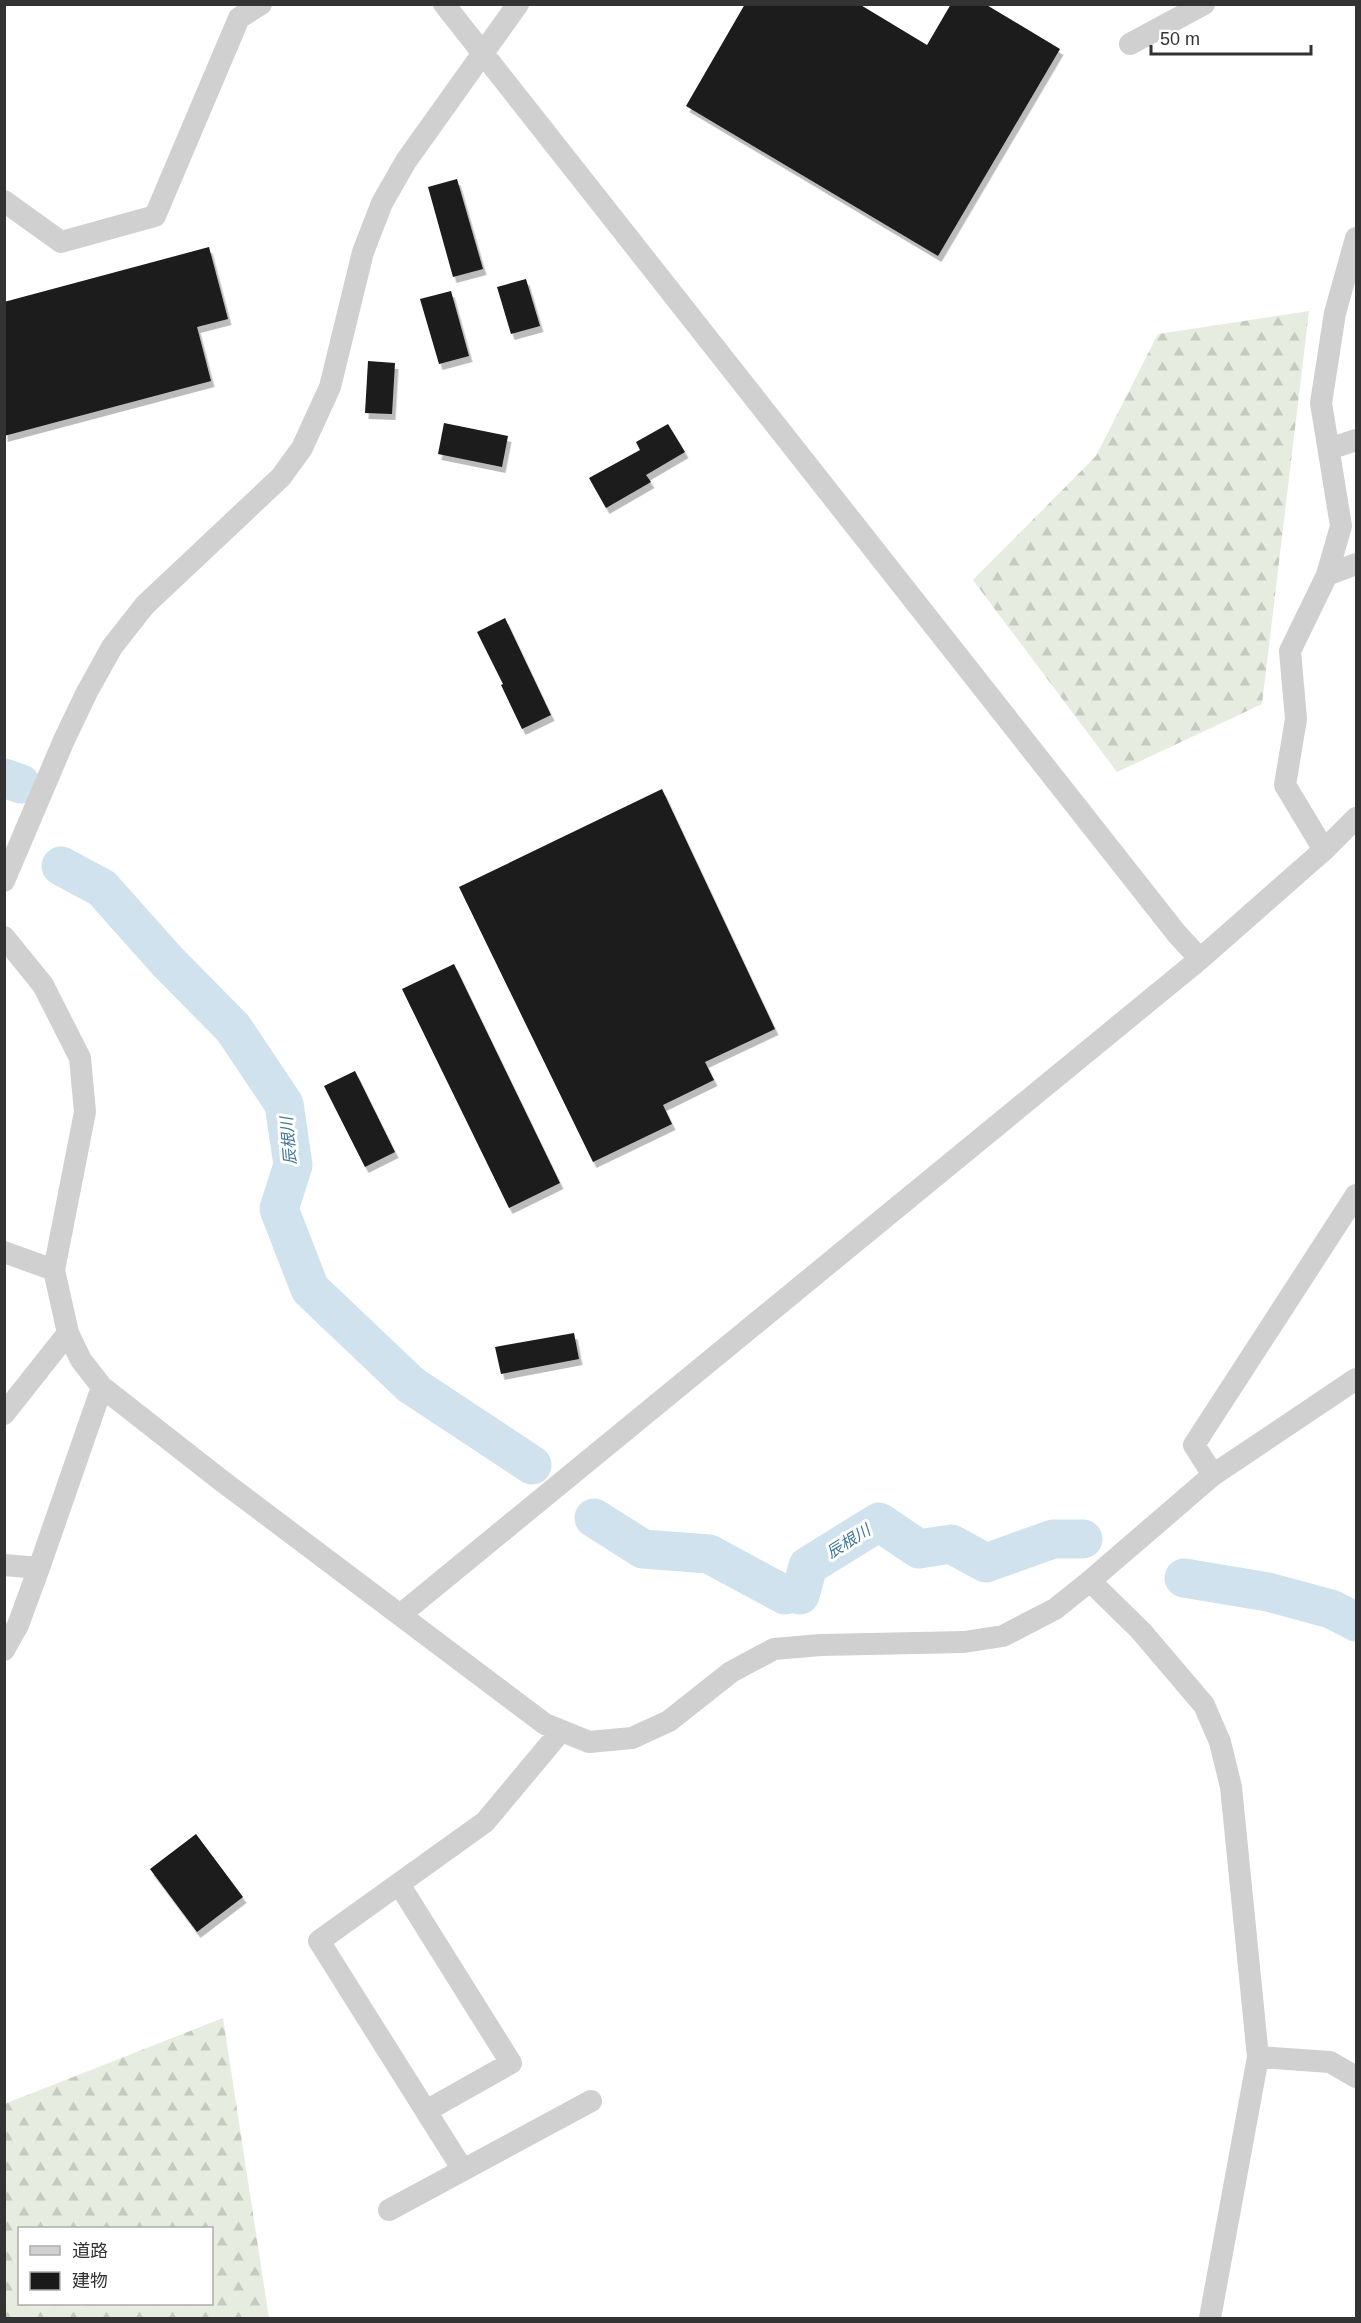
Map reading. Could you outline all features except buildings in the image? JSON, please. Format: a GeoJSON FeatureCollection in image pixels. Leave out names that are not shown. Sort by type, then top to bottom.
{"type":"FeatureCollection","features":[{"type":"Feature","properties":{"kind":"street"},"geometry":{"type":"LineString","coordinates":[[4,201],[61,242],[155,216],[239,18],[261,4]]}},
{"type":"Feature","properties":{"kind":"street"},"geometry":{"type":"LineString","coordinates":[[444,4],[1177,934],[1200,960]]}},
{"type":"Feature","properties":{"kind":"street"},"geometry":{"type":"LineString","coordinates":[[4,881],[64,740],[112,647],[146,605],[281,477],[302,448],[330,387],[363,252],[382,203],[406,161],[518,4]]}},
{"type":"Feature","properties":{"kind":"street"},"geometry":{"type":"LineString","coordinates":[[1130,44],[1204,4]]}},
{"type":"Feature","properties":{"kind":"street"},"geometry":{"type":"LineString","coordinates":[[1324,850],[1286,784],[1296,719],[1290,651],[1327,575],[1341,525],[1321,403],[1335,314],[1356,238]]}},
{"type":"Feature","properties":{"kind":"street"},"geometry":{"type":"LineString","coordinates":[[1329,449],[1356,440]]}},
{"type":"Feature","properties":{"kind":"street"},"geometry":{"type":"LineString","coordinates":[[1327,575],[1356,564]]}},
{"type":"Feature","properties":{"kind":"street"},"geometry":{"type":"LineString","coordinates":[[400,1615],[1200,960],[1324,850],[1356,818]]}},
{"type":"Feature","properties":{"kind":"street"},"geometry":{"type":"LineString","coordinates":[[4,937],[43,985],[80,1058],[85,1113],[54,1270],[68,1333],[81,1360],[102,1387],[400,1615],[545,1724],[589,1742],[632,1738],[669,1721],[731,1672],[774,1649],[821,1645],[964,1642],[1003,1636],[1055,1609],[1213,1474],[1356,1379]]}},
{"type":"Feature","properties":{"kind":"street"},"geometry":{"type":"LineString","coordinates":[[1213,1474],[1194,1445],[1356,1195]]}},
{"type":"Feature","properties":{"kind":"street"},"geometry":{"type":"LineString","coordinates":[[4,1252],[54,1270]]}},
{"type":"Feature","properties":{"kind":"street"},"geometry":{"type":"LineString","coordinates":[[4,1414],[68,1333]]}},
{"type":"Feature","properties":{"kind":"street"},"geometry":{"type":"LineString","coordinates":[[4,1650],[18,1625],[102,1387]]}},
{"type":"Feature","properties":{"kind":"street"},"geometry":{"type":"LineString","coordinates":[[4,1565],[39,1568]]}},
{"type":"Feature","properties":{"kind":"street"},"geometry":{"type":"LineString","coordinates":[[1090,1581],[1141,1631],[1204,1705],[1220,1742],[1231,1787],[1258,2057],[1210,2319]]}},
{"type":"Feature","properties":{"kind":"street"},"geometry":{"type":"LineString","coordinates":[[463,2170],[319,1941],[485,1822],[561,1731]]}},
{"type":"Feature","properties":{"kind":"street"},"geometry":{"type":"LineString","coordinates":[[399,1884],[511,2063],[426,2111]]}},
{"type":"Feature","properties":{"kind":"street"},"geometry":{"type":"LineString","coordinates":[[1258,2057],[1330,2062],[1356,2077]]}},
{"type":"Feature","properties":{"kind":"street"},"geometry":{"type":"LineString","coordinates":[[389,2210],[591,2101]]}},
{"type":"Feature","properties":{"kind":"green space"},"geometry":{"type":"Polygon","coordinates":[[[1309,311],[1262,704],[1117,772],[973,580],[1096,456],[1158,334],[1309,311]]]}},
{"type":"Feature","properties":{"kind":"green space"},"geometry":{"type":"Polygon","coordinates":[[[223,2018],[269,2318],[5,2318],[4,2108],[7,2103],[223,2018]]]}},
{"type":"Feature","properties":{"kind":"waterway","name":"辰根川"},"geometry":{"type":"LineString","coordinates":[[4,778],[21,784]]}},
{"type":"Feature","properties":{"kind":"waterway","name":"辰根川"},"geometry":{"type":"LineString","coordinates":[[61,866],[102,888],[167,961],[233,1028],[284,1104],[293,1165],[279,1209],[310,1289],[411,1385],[532,1465]]}},
{"type":"Feature","properties":{"kind":"waterway","name":"辰根川"},"geometry":{"type":"LineString","coordinates":[[594,1518],[643,1549],[709,1554],[785,1595]]}},
{"type":"Feature","properties":{"kind":"waterway","name":"辰根川"},"geometry":{"type":"LineString","coordinates":[[800,1595],[808,1566],[879,1522],[919,1549],[951,1544],[986,1563],[1053,1539],[1083,1539]]}},
{"type":"Feature","properties":{"kind":"waterway","name":"辰根川"},"geometry":{"type":"LineString","coordinates":[[1184,1578],[1268,1592],[1331,1609],[1356,1622]]}}]}
